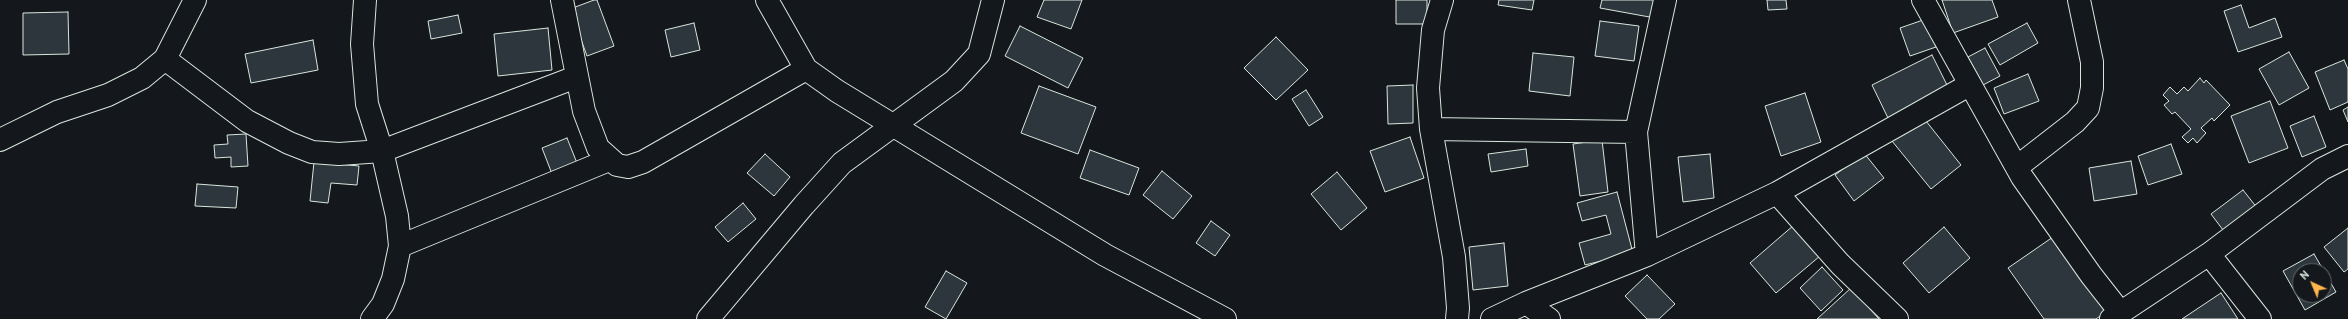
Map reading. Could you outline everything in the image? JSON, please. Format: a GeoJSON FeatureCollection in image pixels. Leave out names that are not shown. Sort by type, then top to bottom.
{"type":"FeatureCollection","features":[{"type":"Feature","properties":{"kind":"street"},"geometry":{"type":"LineString","coordinates":[[0,140],[57,112],[108,95],[142,78],[164,59],[195,0]]}},
{"type":"Feature","properties":{"kind":"street"},"geometry":{"type":"LineString","coordinates":[[365,0],[362,44],[367,104],[382,151],[397,216],[400,246],[393,279],[383,304],[372,319]]}},
{"type":"Feature","properties":{"kind":"street"},"geometry":{"type":"LineString","coordinates":[[562,0],[576,77],[584,111],[598,148],[609,160],[617,165],[628,167],[643,162],[806,69]]}},
{"type":"Feature","properties":{"kind":"street"},"geometry":{"type":"LineString","coordinates":[[767,0],[806,69],[837,91],[895,125],[1105,255],[1225,319]]}},
{"type":"Feature","properties":{"kind":"street"},"geometry":{"type":"LineString","coordinates":[[708,319],[804,205],[842,163],[954,81],[979,54],[993,0]]}},
{"type":"Feature","properties":{"kind":"street"},"geometry":{"type":"LineString","coordinates":[[1442,0],[1433,30],[1428,88],[1431,129],[1454,257],[1458,308],[1457,319]]}},
{"type":"Feature","properties":{"kind":"street"},"geometry":{"type":"LineString","coordinates":[[1647,255],[1636,132],[1665,0]]}},
{"type":"Feature","properties":{"kind":"street"},"geometry":{"type":"LineString","coordinates":[[1923,0],[1969,85],[2017,168],[2091,275],[2116,316],[2209,254],[2322,169],[2348,156]]}},
{"type":"Feature","properties":{"kind":"street"},"geometry":{"type":"LineString","coordinates":[[2017,168],[2076,122],[2088,108],[2092,88],[2092,62],[2079,0]]}},
{"type":"Feature","properties":{"kind":"street"},"geometry":{"type":"LineString","coordinates":[[164,59],[247,121],[289,143],[312,152],[339,154],[382,151],[576,77]]}},
{"type":"Feature","properties":{"kind":"street"},"geometry":{"type":"LineString","coordinates":[[1492,319],[1526,303],[1647,255],[1777,193],[1969,85]]}},
{"type":"Feature","properties":{"kind":"street"},"geometry":{"type":"LineString","coordinates":[[1431,129],[1636,132]]}},
{"type":"Feature","properties":{"kind":"street"},"geometry":{"type":"LineString","coordinates":[[400,246],[609,160]]}},
{"type":"Feature","properties":{"kind":"street"},"geometry":{"type":"LineString","coordinates":[[1777,193],[1840,264],[1897,319]]}},
{"type":"Feature","properties":{"kind":"street"},"geometry":{"type":"LineString","coordinates":[[2209,254],[2260,319]]}},
{"type":"Feature","properties":{"kind":"street"},"geometry":{"type":"LineString","coordinates":[[1526,303],[1549,319]]}},
{"type":"Feature","properties":{"kind":"building"},"geometry":{"type":"Polygon","coordinates":[[[597,0],[614,46],[587,56],[570,9],[597,0]]]}},
{"type":"Feature","properties":{"kind":"building"},"geometry":{"type":"Polygon","coordinates":[[[1044,0],[1082,0],[1071,29],[1037,17],[1044,0]]]}},
{"type":"Feature","properties":{"kind":"building"},"geometry":{"type":"Polygon","coordinates":[[[1396,0],[1427,0],[1427,24],[1396,24],[1396,0]]]}},
{"type":"Feature","properties":{"kind":"building"},"geometry":{"type":"Polygon","coordinates":[[[1499,0],[1534,0],[1532,10],[1498,5],[1499,0]]]}},
{"type":"Feature","properties":{"kind":"building"},"geometry":{"type":"Polygon","coordinates":[[[1602,0],[1658,0],[1655,18],[1600,8],[1602,0]]]}},
{"type":"Feature","properties":{"kind":"building"},"geometry":{"type":"Polygon","coordinates":[[[1767,0],[1786,0],[1787,9],[1768,10],[1767,0]]]}},
{"type":"Feature","properties":{"kind":"building"},"geometry":{"type":"Polygon","coordinates":[[[1942,0],[1992,0],[1998,17],[1953,33],[1942,0]]]}},
{"type":"Feature","properties":{"kind":"building"},"geometry":{"type":"Polygon","coordinates":[[[2241,5],[2249,28],[2275,18],[2282,37],[2238,52],[2224,11],[2241,5]]]}},
{"type":"Feature","properties":{"kind":"building"},"geometry":{"type":"Polygon","coordinates":[[[68,12],[69,54],[23,55],[23,13],[68,12]]]}},
{"type":"Feature","properties":{"kind":"building"},"geometry":{"type":"Polygon","coordinates":[[[458,15],[462,33],[431,39],[428,21],[458,15]]]}},
{"type":"Feature","properties":{"kind":"building"},"geometry":{"type":"Polygon","coordinates":[[[1926,19],[1936,47],[1910,56],[1900,28],[1926,19]]]}},
{"type":"Feature","properties":{"kind":"building"},"geometry":{"type":"Polygon","coordinates":[[[1600,21],[1639,26],[1634,61],[1595,56],[1600,21]]]}},
{"type":"Feature","properties":{"kind":"building"},"geometry":{"type":"Polygon","coordinates":[[[694,23],[700,50],[671,57],[665,30],[694,23]]]}},
{"type":"Feature","properties":{"kind":"building"},"geometry":{"type":"Polygon","coordinates":[[[2027,23],[2038,43],[2000,65],[1988,44],[2027,23]]]}},
{"type":"Feature","properties":{"kind":"building"},"geometry":{"type":"Polygon","coordinates":[[[1020,26],[1083,58],[1068,88],[1005,56],[1020,26]]]}},
{"type":"Feature","properties":{"kind":"building"},"geometry":{"type":"Polygon","coordinates":[[[548,28],[552,70],[498,76],[494,34],[548,28]]]}},
{"type":"Feature","properties":{"kind":"building"},"geometry":{"type":"Polygon","coordinates":[[[1276,37],[1308,70],[1276,100],[1244,68],[1276,37]]]}},
{"type":"Feature","properties":{"kind":"building"},"geometry":{"type":"Polygon","coordinates":[[[313,40],[318,70],[251,83],[245,54],[313,40]]]}},
{"type":"Feature","properties":{"kind":"building"},"geometry":{"type":"Polygon","coordinates":[[[1985,48],[2000,76],[1983,85],[1968,57],[1985,48]]]}},
{"type":"Feature","properties":{"kind":"building"},"geometry":{"type":"Polygon","coordinates":[[[2289,52],[2309,88],[2279,105],[2259,69],[2289,52]]]}},
{"type":"Feature","properties":{"kind":"building"},"geometry":{"type":"Polygon","coordinates":[[[1533,53],[1574,57],[1570,96],[1529,91],[1533,53]]]}},
{"type":"Feature","properties":{"kind":"building"},"geometry":{"type":"Polygon","coordinates":[[[1932,55],[1948,87],[1888,118],[1872,85],[1932,55]]]}},
{"type":"Feature","properties":{"kind":"building"},"geometry":{"type":"Polygon","coordinates":[[[2344,60],[2348,69],[2348,102],[2330,110],[2315,72],[2344,60]]]}},
{"type":"Feature","properties":{"kind":"building"},"geometry":{"type":"Polygon","coordinates":[[[2028,74],[2039,101],[2004,114],[1994,88],[2028,74]]]}},
{"type":"Feature","properties":{"kind":"building"},"geometry":{"type":"Polygon","coordinates":[[[2200,78],[2204,83],[2206,80],[2230,105],[2214,121],[2212,118],[2201,128],[2206,133],[2197,143],[2193,138],[2188,143],[2182,137],[2191,129],[2175,112],[2172,114],[2164,105],[2169,101],[2163,95],[2170,87],[2177,94],[2184,87],[2188,91],[2200,78]]]}},
{"type":"Feature","properties":{"kind":"building"},"geometry":{"type":"Polygon","coordinates":[[[1413,85],[1413,123],[1388,124],[1387,86],[1413,85]]]}},
{"type":"Feature","properties":{"kind":"building"},"geometry":{"type":"Polygon","coordinates":[[[1039,86],[1096,107],[1078,154],[1021,133],[1039,86]]]}},
{"type":"Feature","properties":{"kind":"building"},"geometry":{"type":"Polygon","coordinates":[[[1306,90],[1323,117],[1309,126],[1292,99],[1306,90]]]}},
{"type":"Feature","properties":{"kind":"building"},"geometry":{"type":"Polygon","coordinates":[[[1805,93],[1821,142],[1781,156],[1765,106],[1805,93]]]}},
{"type":"Feature","properties":{"kind":"building"},"geometry":{"type":"Polygon","coordinates":[[[2270,101],[2288,148],[2249,163],[2231,116],[2270,101]]]}},
{"type":"Feature","properties":{"kind":"building"},"geometry":{"type":"Polygon","coordinates":[[[2348,107],[2348,122],[2343,110],[2348,107]]]}},
{"type":"Feature","properties":{"kind":"building"},"geometry":{"type":"Polygon","coordinates":[[[1922,116],[1961,165],[1931,189],[1892,141],[1922,116]]]}},
{"type":"Feature","properties":{"kind":"building"},"geometry":{"type":"Polygon","coordinates":[[[2314,116],[2326,147],[2302,157],[2290,126],[2314,116]]]}},
{"type":"Feature","properties":{"kind":"building"},"geometry":{"type":"Polygon","coordinates":[[[246,134],[248,166],[231,167],[231,157],[215,158],[214,145],[228,144],[227,135],[246,134]]]}},
{"type":"Feature","properties":{"kind":"building"},"geometry":{"type":"Polygon","coordinates":[[[1410,137],[1424,178],[1385,192],[1370,151],[1410,137]]]}},
{"type":"Feature","properties":{"kind":"building"},"geometry":{"type":"Polygon","coordinates":[[[567,138],[579,168],[554,179],[542,148],[567,138]]]}},
{"type":"Feature","properties":{"kind":"building"},"geometry":{"type":"Polygon","coordinates":[[[1602,140],[1608,192],[1580,196],[1573,144],[1602,140]]]}},
{"type":"Feature","properties":{"kind":"building"},"geometry":{"type":"Polygon","coordinates":[[[2171,144],[2182,174],[2148,185],[2138,156],[2171,144]]]}},
{"type":"Feature","properties":{"kind":"building"},"geometry":{"type":"Polygon","coordinates":[[[1526,149],[1528,166],[1491,172],[1488,154],[1526,149]]]}},
{"type":"Feature","properties":{"kind":"building"},"geometry":{"type":"Polygon","coordinates":[[[1090,150],[1139,168],[1129,195],[1080,178],[1090,150]]]}},
{"type":"Feature","properties":{"kind":"building"},"geometry":{"type":"Polygon","coordinates":[[[1864,153],[1884,178],[1854,201],[1835,175],[1864,153]]]}},
{"type":"Feature","properties":{"kind":"building"},"geometry":{"type":"Polygon","coordinates":[[[765,154],[790,177],[774,196],[747,173],[765,154]]]}},
{"type":"Feature","properties":{"kind":"building"},"geometry":{"type":"Polygon","coordinates":[[[1710,154],[1714,198],[1683,202],[1678,157],[1710,154]]]}},
{"type":"Feature","properties":{"kind":"building"},"geometry":{"type":"Polygon","coordinates":[[[2131,161],[2137,194],[2094,201],[2089,168],[2131,161]]]}},
{"type":"Feature","properties":{"kind":"building"},"geometry":{"type":"Polygon","coordinates":[[[314,162],[359,166],[357,185],[331,183],[328,203],[310,201],[314,162]]]}},
{"type":"Feature","properties":{"kind":"building"},"geometry":{"type":"Polygon","coordinates":[[[1162,171],[1192,196],[1173,219],[1143,195],[1162,171]]]}},
{"type":"Feature","properties":{"kind":"building"},"geometry":{"type":"Polygon","coordinates":[[[1337,172],[1367,208],[1341,230],[1311,194],[1337,172]]]}},
{"type":"Feature","properties":{"kind":"building"},"geometry":{"type":"Polygon","coordinates":[[[197,184],[238,187],[236,208],[195,206],[197,184]]]}},
{"type":"Feature","properties":{"kind":"building"},"geometry":{"type":"Polygon","coordinates":[[[2243,190],[2258,209],[2226,234],[2211,214],[2243,190]]]}},
{"type":"Feature","properties":{"kind":"building"},"geometry":{"type":"Polygon","coordinates":[[[1617,192],[1633,253],[1585,265],[1579,243],[1611,234],[1606,215],[1582,221],[1577,203],[1617,192]]]}},
{"type":"Feature","properties":{"kind":"building"},"geometry":{"type":"Polygon","coordinates":[[[743,203],[756,219],[728,242],[715,227],[743,203]]]}},
{"type":"Feature","properties":{"kind":"building"},"geometry":{"type":"Polygon","coordinates":[[[1211,221],[1230,235],[1215,256],[1196,243],[1211,221]]]}},
{"type":"Feature","properties":{"kind":"building"},"geometry":{"type":"Polygon","coordinates":[[[1794,225],[1820,256],[1776,293],[1750,263],[1794,225]]]}},
{"type":"Feature","properties":{"kind":"building"},"geometry":{"type":"Polygon","coordinates":[[[1944,227],[1970,258],[1929,293],[1903,263],[1944,227]]]}},
{"type":"Feature","properties":{"kind":"building"},"geometry":{"type":"Polygon","coordinates":[[[2348,228],[2348,269],[2344,272],[2324,247],[2348,228]]]}},
{"type":"Feature","properties":{"kind":"building"},"geometry":{"type":"Polygon","coordinates":[[[2053,237],[2106,312],[2096,319],[2044,319],[2008,268],[2053,237]]]}},
{"type":"Feature","properties":{"kind":"building"},"geometry":{"type":"Polygon","coordinates":[[[1504,243],[1508,286],[1473,290],[1469,247],[1504,243]]]}},
{"type":"Feature","properties":{"kind":"building"},"geometry":{"type":"Polygon","coordinates":[[[2314,254],[2319,263],[2298,263],[2314,254]]]}},
{"type":"Feature","properties":{"kind":"building"},"geometry":{"type":"Polygon","coordinates":[[[2292,266],[2292,287],[2283,271],[2292,266]]]}},
{"type":"Feature","properties":{"kind":"building"},"geometry":{"type":"Polygon","coordinates":[[[1822,267],[1843,290],[1821,311],[1800,288],[1822,267]]]}},
{"type":"Feature","properties":{"kind":"building"},"geometry":{"type":"Polygon","coordinates":[[[946,271],[967,283],[946,319],[925,307],[946,271]]]}},
{"type":"Feature","properties":{"kind":"building"},"geometry":{"type":"Polygon","coordinates":[[[1647,275],[1675,304],[1659,319],[1647,319],[1625,296],[1647,275]]]}},
{"type":"Feature","properties":{"kind":"building"},"geometry":{"type":"Polygon","coordinates":[[[2332,285],[2336,292],[2332,294],[2332,285]]]}},
{"type":"Feature","properties":{"kind":"building"},"geometry":{"type":"Polygon","coordinates":[[[1851,288],[1879,319],[1817,319],[1851,288]]]}},
{"type":"Feature","properties":{"kind":"building"},"geometry":{"type":"Polygon","coordinates":[[[2221,293],[2238,319],[2182,319],[2221,293]]]}},
{"type":"Feature","properties":{"kind":"building"},"geometry":{"type":"Polygon","coordinates":[[[2301,303],[2317,303],[2305,310],[2301,303]]]}}]}
